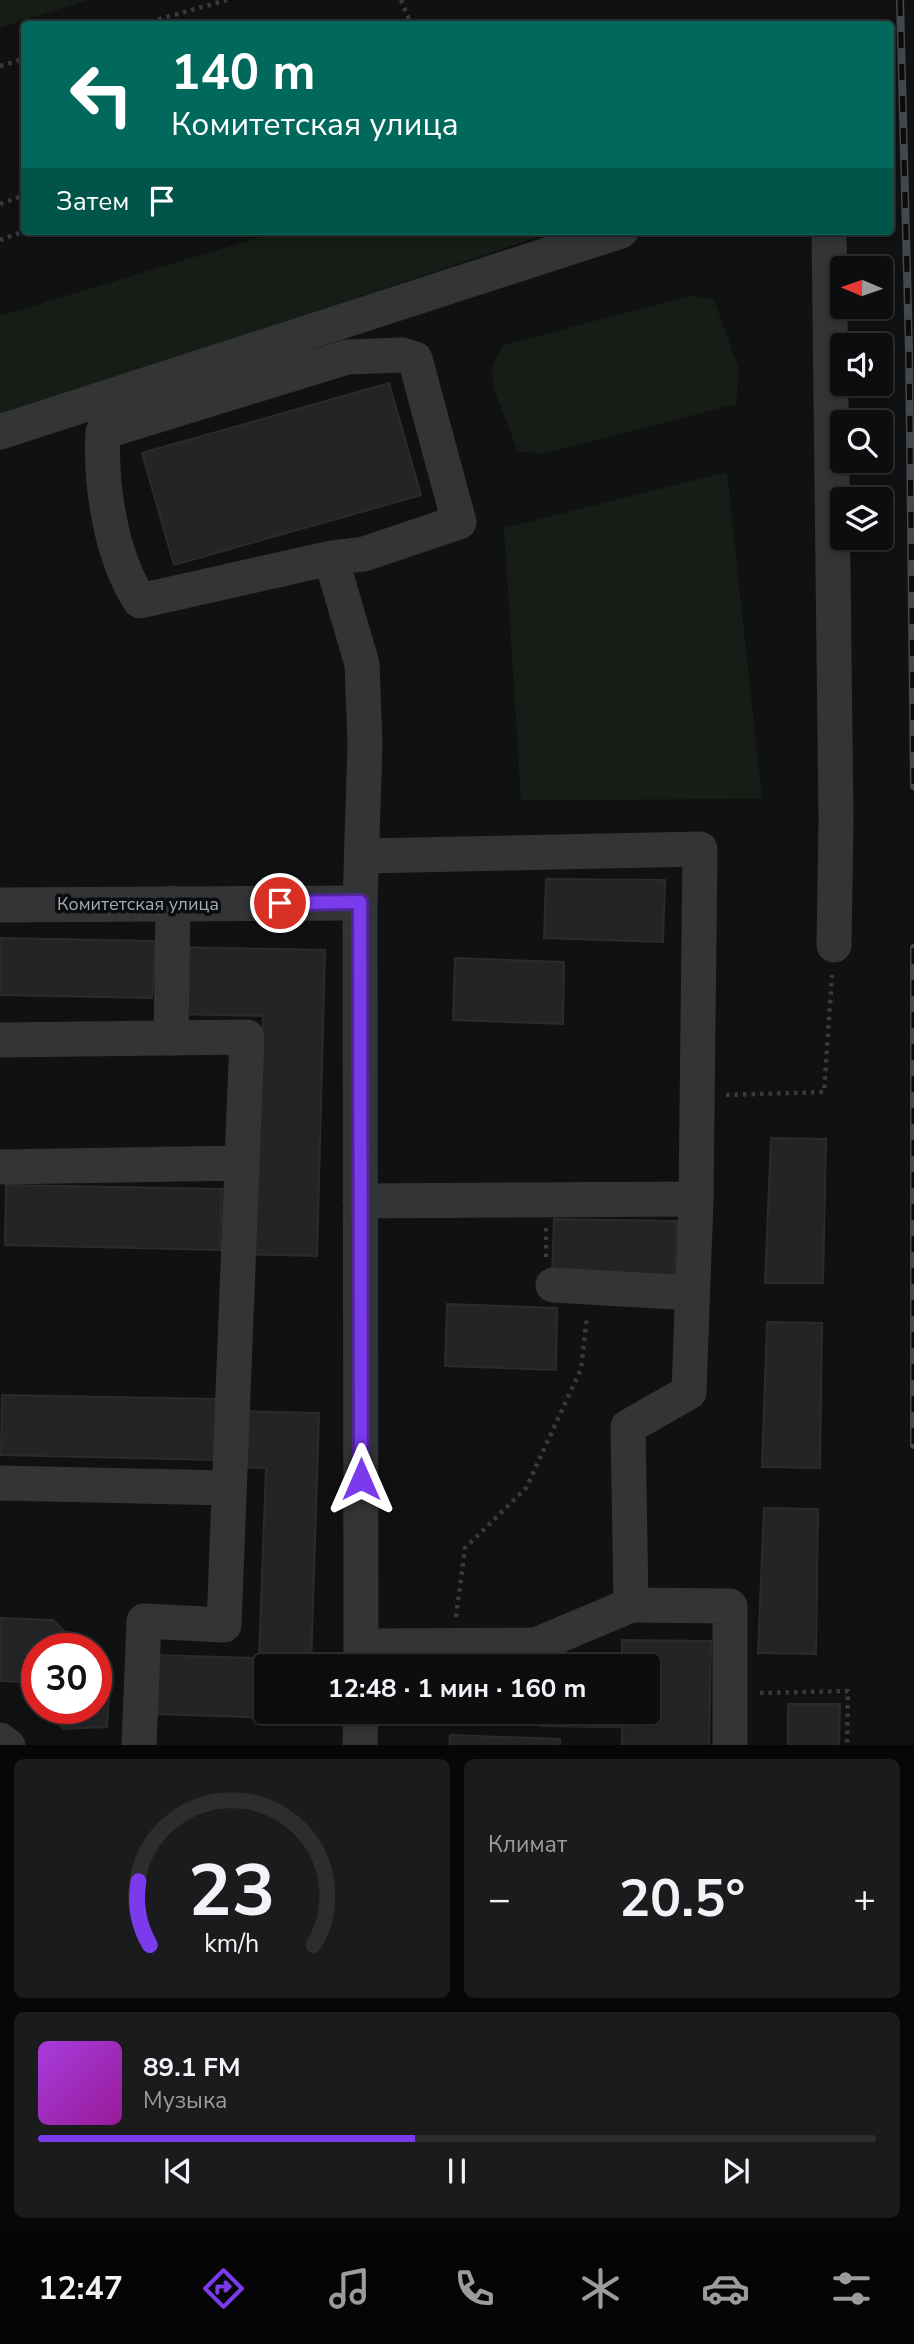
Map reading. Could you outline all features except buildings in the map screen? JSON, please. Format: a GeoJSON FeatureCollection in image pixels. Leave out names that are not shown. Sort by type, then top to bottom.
{"type":"FeatureCollection","features":[{"type":"Feature","properties":{"kind":"street"},"geometry":{"type":"LineString","coordinates":[[0,432],[609,235]]}},
{"type":"Feature","properties":{"kind":"street"},"geometry":{"type":"LineString","coordinates":[[830,235],[836,821],[834,945]]}},
{"type":"Feature","properties":{"kind":"street"},"geometry":{"type":"LineString","coordinates":[[402,355],[415,359],[459,523],[364,554],[331,558],[140,601],[124,576],[121,563],[101,471],[103,432],[347,357],[402,355]]}},
{"type":"Feature","properties":{"kind":"street"},"geometry":{"type":"LineString","coordinates":[[331,558],[362,664],[365,744],[364,856],[360,902],[361,1654]]}},
{"type":"Feature","properties":{"kind":"street"},"geometry":{"type":"LineString","coordinates":[[364,856],[700,849],[696,1199],[689,1392],[628,1427],[631,1605]]}},
{"type":"Feature","properties":{"kind":"street","name":"Комитетская улица"},"geometry":{"type":"LineString","coordinates":[[0,905],[360,902]]}},
{"type":"Feature","properties":{"kind":"street"},"geometry":{"type":"LineString","coordinates":[[171,1038],[173,903]]}},
{"type":"Feature","properties":{"kind":"street"},"geometry":{"type":"LineString","coordinates":[[0,1040],[247,1037],[224,1625],[144,1621],[139,1745]]}},
{"type":"Feature","properties":{"kind":"street"},"geometry":{"type":"LineString","coordinates":[[0,1167],[242,1163]]}},
{"type":"Feature","properties":{"kind":"street"},"geometry":{"type":"LineString","coordinates":[[360,1200],[696,1199]]}},
{"type":"Feature","properties":{"kind":"street"},"geometry":{"type":"LineString","coordinates":[[552,1285],[692,1293]]}},
{"type":"Feature","properties":{"kind":"street"},"geometry":{"type":"LineString","coordinates":[[0,1483],[229,1488]]}},
{"type":"Feature","properties":{"kind":"street"},"geometry":{"type":"LineString","coordinates":[[378,1654],[453,1645],[536,1645],[631,1605],[730,1606],[730,1745]]}},
{"type":"Feature","properties":{"kind":"street"},"geometry":{"type":"LineString","coordinates":[[360,1724],[360,1745]]}},
{"type":"Feature","properties":{"kind":"street"},"geometry":{"type":"LineString","coordinates":[[0,1740],[8,1745]]}},
{"type":"Feature","properties":{"kind":"path"},"geometry":{"type":"LineString","coordinates":[[153,21],[227,0]]}},
{"type":"Feature","properties":{"kind":"path"},"geometry":{"type":"LineString","coordinates":[[401,0],[410,21]]}},
{"type":"Feature","properties":{"kind":"path"},"geometry":{"type":"LineString","coordinates":[[0,66],[21,59]]}},
{"type":"Feature","properties":{"kind":"path"},"geometry":{"type":"LineString","coordinates":[[0,204],[21,196]]}},
{"type":"Feature","properties":{"kind":"path"},"geometry":{"type":"LineString","coordinates":[[0,240],[21,232]]}},
{"type":"Feature","properties":{"kind":"path"},"geometry":{"type":"LineString","coordinates":[[697,1096],[824,1092],[834,945]]}},
{"type":"Feature","properties":{"kind":"path"},"geometry":{"type":"LineString","coordinates":[[545,1199],[546,1272],[552,1285]]}},
{"type":"Feature","properties":{"kind":"path"},"geometry":{"type":"LineString","coordinates":[[453,1645],[465,1548],[526,1488],[580,1369],[591,1288]]}},
{"type":"Feature","properties":{"kind":"path"},"geometry":{"type":"LineString","coordinates":[[730,1694],[848,1691],[847,1745]]}},
{"type":"Feature","properties":{"kind":"shaded area"},"geometry":{"type":"Polygon","coordinates":[[[0,0],[88,0],[21,21],[0,28],[0,0]]]}},
{"type":"Feature","properties":{"kind":"shaded area"},"geometry":{"type":"Polygon","coordinates":[[[267,235],[544,235],[0,417],[0,316],[267,235]]]}},
{"type":"Feature","properties":{"kind":"shaded area"},"geometry":{"type":"Polygon","coordinates":[[[690,296],[714,300],[739,369],[736,404],[543,454],[518,451],[493,387],[492,366],[503,345],[690,296]]]}},
{"type":"Feature","properties":{"kind":"shaded area"},"geometry":{"type":"Polygon","coordinates":[[[727,472],[762,799],[521,800],[504,528],[727,472]]]}},
{"type":"Feature","properties":{"kind":"railway"},"geometry":{"type":"LineString","coordinates":[[900,0],[909,351],[914,786]]}},
{"type":"Feature","properties":{"kind":"railway"},"geometry":{"type":"LineString","coordinates":[[914,948],[914,1445]]}},
{"type":"Feature","properties":{"kind":"route"},"geometry":{"type":"LineString","coordinates":[[280,903],[360,902],[361,1479]]}}]}
